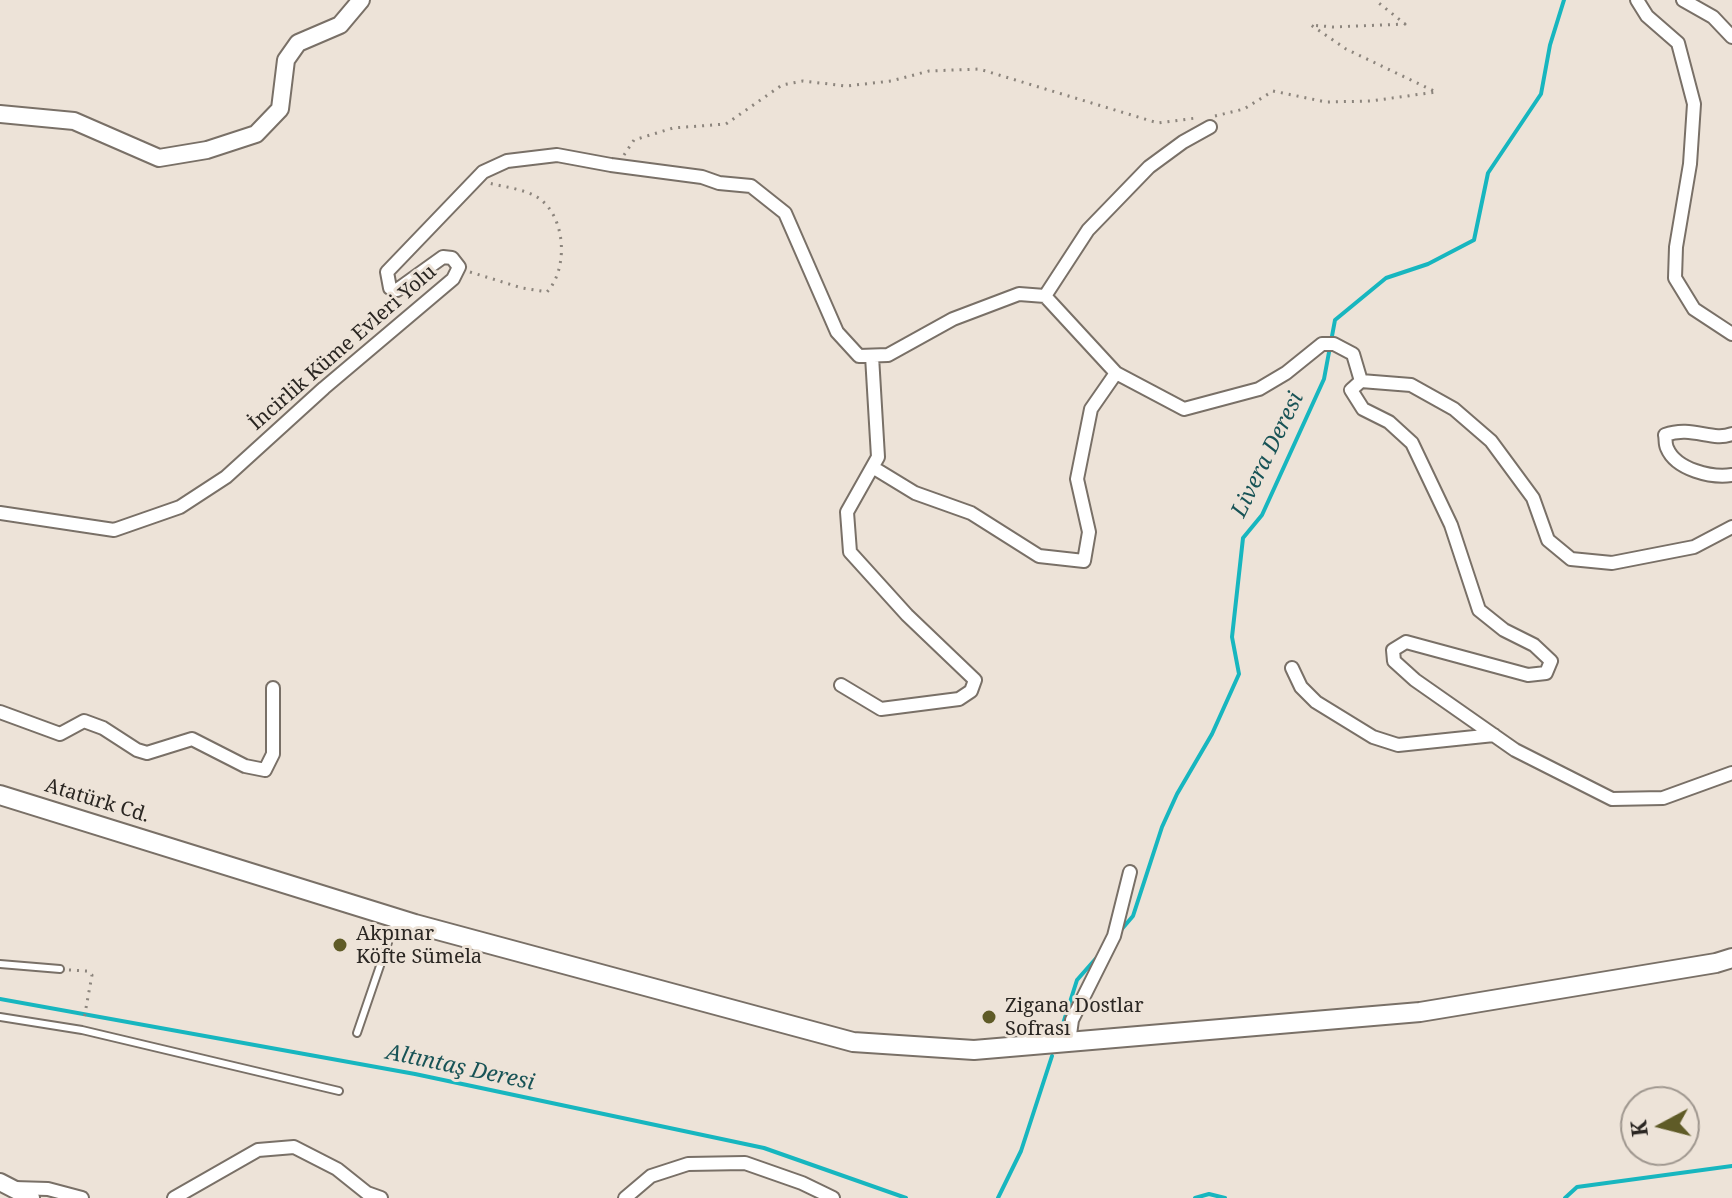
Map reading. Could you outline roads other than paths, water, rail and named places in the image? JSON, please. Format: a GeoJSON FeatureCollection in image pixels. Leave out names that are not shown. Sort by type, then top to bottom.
{"type":"FeatureCollection","features":[{"type":"Feature","properties":{"kind":"main road","name":"Atatürk Cd."},"geometry":{"type":"LineString","coordinates":[[0,795],[396,918],[853,1042],[974,1050],[1420,1012],[1732,958]]}},
{"type":"Feature","properties":{"kind":"street"},"geometry":{"type":"LineString","coordinates":[[0,114],[74,121],[159,158],[207,150],[256,134],[280,109],[286,60],[298,43],[340,25],[361,0]]}},
{"type":"Feature","properties":{"kind":"street"},"geometry":{"type":"LineString","coordinates":[[1637,0],[1647,16],[1678,43],[1694,104],[1690,164],[1676,247],[1675,278],[1694,309],[1732,334]]}},
{"type":"Feature","properties":{"kind":"street"},"geometry":{"type":"LineString","coordinates":[[1683,0],[1713,17],[1732,37]]}},
{"type":"Feature","properties":{"kind":"street"},"geometry":{"type":"LineString","coordinates":[[1045,296],[1088,230],[1149,167],[1210,122]]}},
{"type":"Feature","properties":{"kind":"street","name":"İncirlik Küme Evleri Yolu"},"geometry":{"type":"LineString","coordinates":[[0,513],[114,530],[180,507],[226,477],[324,388],[453,279],[459,267],[452,258],[443,257],[397,290],[390,288],[387,272],[483,172],[507,161],[557,155],[751,186],[785,213],[837,332],[859,356],[872,356]]}},
{"type":"Feature","properties":{"kind":"street"},"geometry":{"type":"LineString","coordinates":[[841,685],[881,709],[959,699],[971,691],[975,680],[907,615],[850,552],[847,512],[878,457],[872,356],[888,355],[953,319],[1019,294],[1045,296],[1116,373],[1184,409],[1259,389],[1327,343],[1353,354],[1361,381]]}},
{"type":"Feature","properties":{"kind":"street"},"geometry":{"type":"LineString","coordinates":[[874,468],[915,493],[971,513],[1039,556],[1084,561],[1089,532],[1077,479],[1091,409],[1116,373]]}},
{"type":"Feature","properties":{"kind":"street"},"geometry":{"type":"LineString","coordinates":[[1732,527],[1694,547],[1612,563],[1571,559],[1548,540],[1533,498],[1491,441],[1454,409],[1411,385],[1361,381],[1351,390],[1363,409],[1389,422],[1412,443],[1451,525],[1479,610],[1504,630],[1534,645],[1551,661],[1546,673],[1528,675],[1406,642],[1393,650],[1394,661],[1415,680],[1515,750],[1612,799],[1663,798],[1732,773]]}},
{"type":"Feature","properties":{"kind":"street"},"geometry":{"type":"LineString","coordinates":[[1732,434],[1725,437],[1681,429],[1665,435],[1667,450],[1682,464],[1714,478],[1732,475]]}},
{"type":"Feature","properties":{"kind":"street"},"geometry":{"type":"LineString","coordinates":[[1292,668],[1301,687],[1316,702],[1373,737],[1398,745],[1494,735]]}},
{"type":"Feature","properties":{"kind":"street"},"geometry":{"type":"LineString","coordinates":[[0,712],[60,734],[84,721],[147,753],[192,739],[245,766],[265,770],[273,754],[273,688]]}},
{"type":"Feature","properties":{"kind":"street"},"geometry":{"type":"LineString","coordinates":[[1069,1042],[1072,1020],[1114,936],[1130,872]]}},
{"type":"Feature","properties":{"kind":"street"},"geometry":{"type":"LineString","coordinates":[[174,1198],[258,1150],[294,1147],[337,1169],[367,1193],[381,1198]]}},
{"type":"Feature","properties":{"kind":"street"},"geometry":{"type":"LineString","coordinates":[[625,1198],[651,1176],[688,1164],[731,1163],[760,1168],[833,1198]]}},
{"type":"Feature","properties":{"kind":"street"},"geometry":{"type":"LineString","coordinates":[[5,1185],[31,1198]]}},
{"type":"Feature","properties":{"kind":"street"},"geometry":{"type":"LineString","coordinates":[[5,1185],[48,1189],[82,1198]]}},
{"type":"Feature","properties":{"kind":"lane"},"geometry":{"type":"LineString","coordinates":[[357,1033],[396,918]]}},
{"type":"Feature","properties":{"kind":"lane"},"geometry":{"type":"LineString","coordinates":[[0,964],[60,969]]}},
{"type":"Feature","properties":{"kind":"lane"},"geometry":{"type":"LineString","coordinates":[[0,1017],[82,1030],[339,1091]]}},
{"type":"Feature","properties":{"kind":"waterway","name":"Livera Deresi"},"geometry":{"type":"LineString","coordinates":[[1121,930],[1133,916],[1162,827],[1177,794],[1212,734],[1239,674],[1232,637],[1243,538],[1262,515],[1324,379],[1335,320],[1386,278],[1428,264],[1474,240],[1488,173],[1541,94],[1550,45],[1564,0]]}},
{"type":"Feature","properties":{"kind":"waterway","name":"Livera Deresi"},"geometry":{"type":"LineString","coordinates":[[1061,1030],[1077,980],[1099,955]]}},
{"type":"Feature","properties":{"kind":"waterway","name":"Altıntaş Deresi"},"geometry":{"type":"LineString","coordinates":[[0,999],[415,1074],[764,1148],[906,1198]]}},
{"type":"Feature","properties":{"kind":"waterway","name":"Livera Deresi"},"geometry":{"type":"LineString","coordinates":[[998,1198],[1021,1151],[1052,1056]]}},
{"type":"Feature","properties":{"kind":"waterway","name":"Altıntaş Deresi"},"geometry":{"type":"LineString","coordinates":[[1565,1198],[1577,1187],[1732,1166]]}},
{"type":"Feature","properties":{"kind":"waterway","name":"Altıntaş Deresi"},"geometry":{"type":"LineString","coordinates":[[1195,1198],[1209,1194],[1225,1198]]}},
{"type":"Feature","properties":{"kind":"place","name":"Akpınar Köfte Sümela"},"geometry":{"type":"Point","coordinates":[340,945]}},
{"type":"Feature","properties":{"kind":"place","name":"Zigana Dostlar Sofrası"},"geometry":{"type":"Point","coordinates":[989,1017]}}]}
